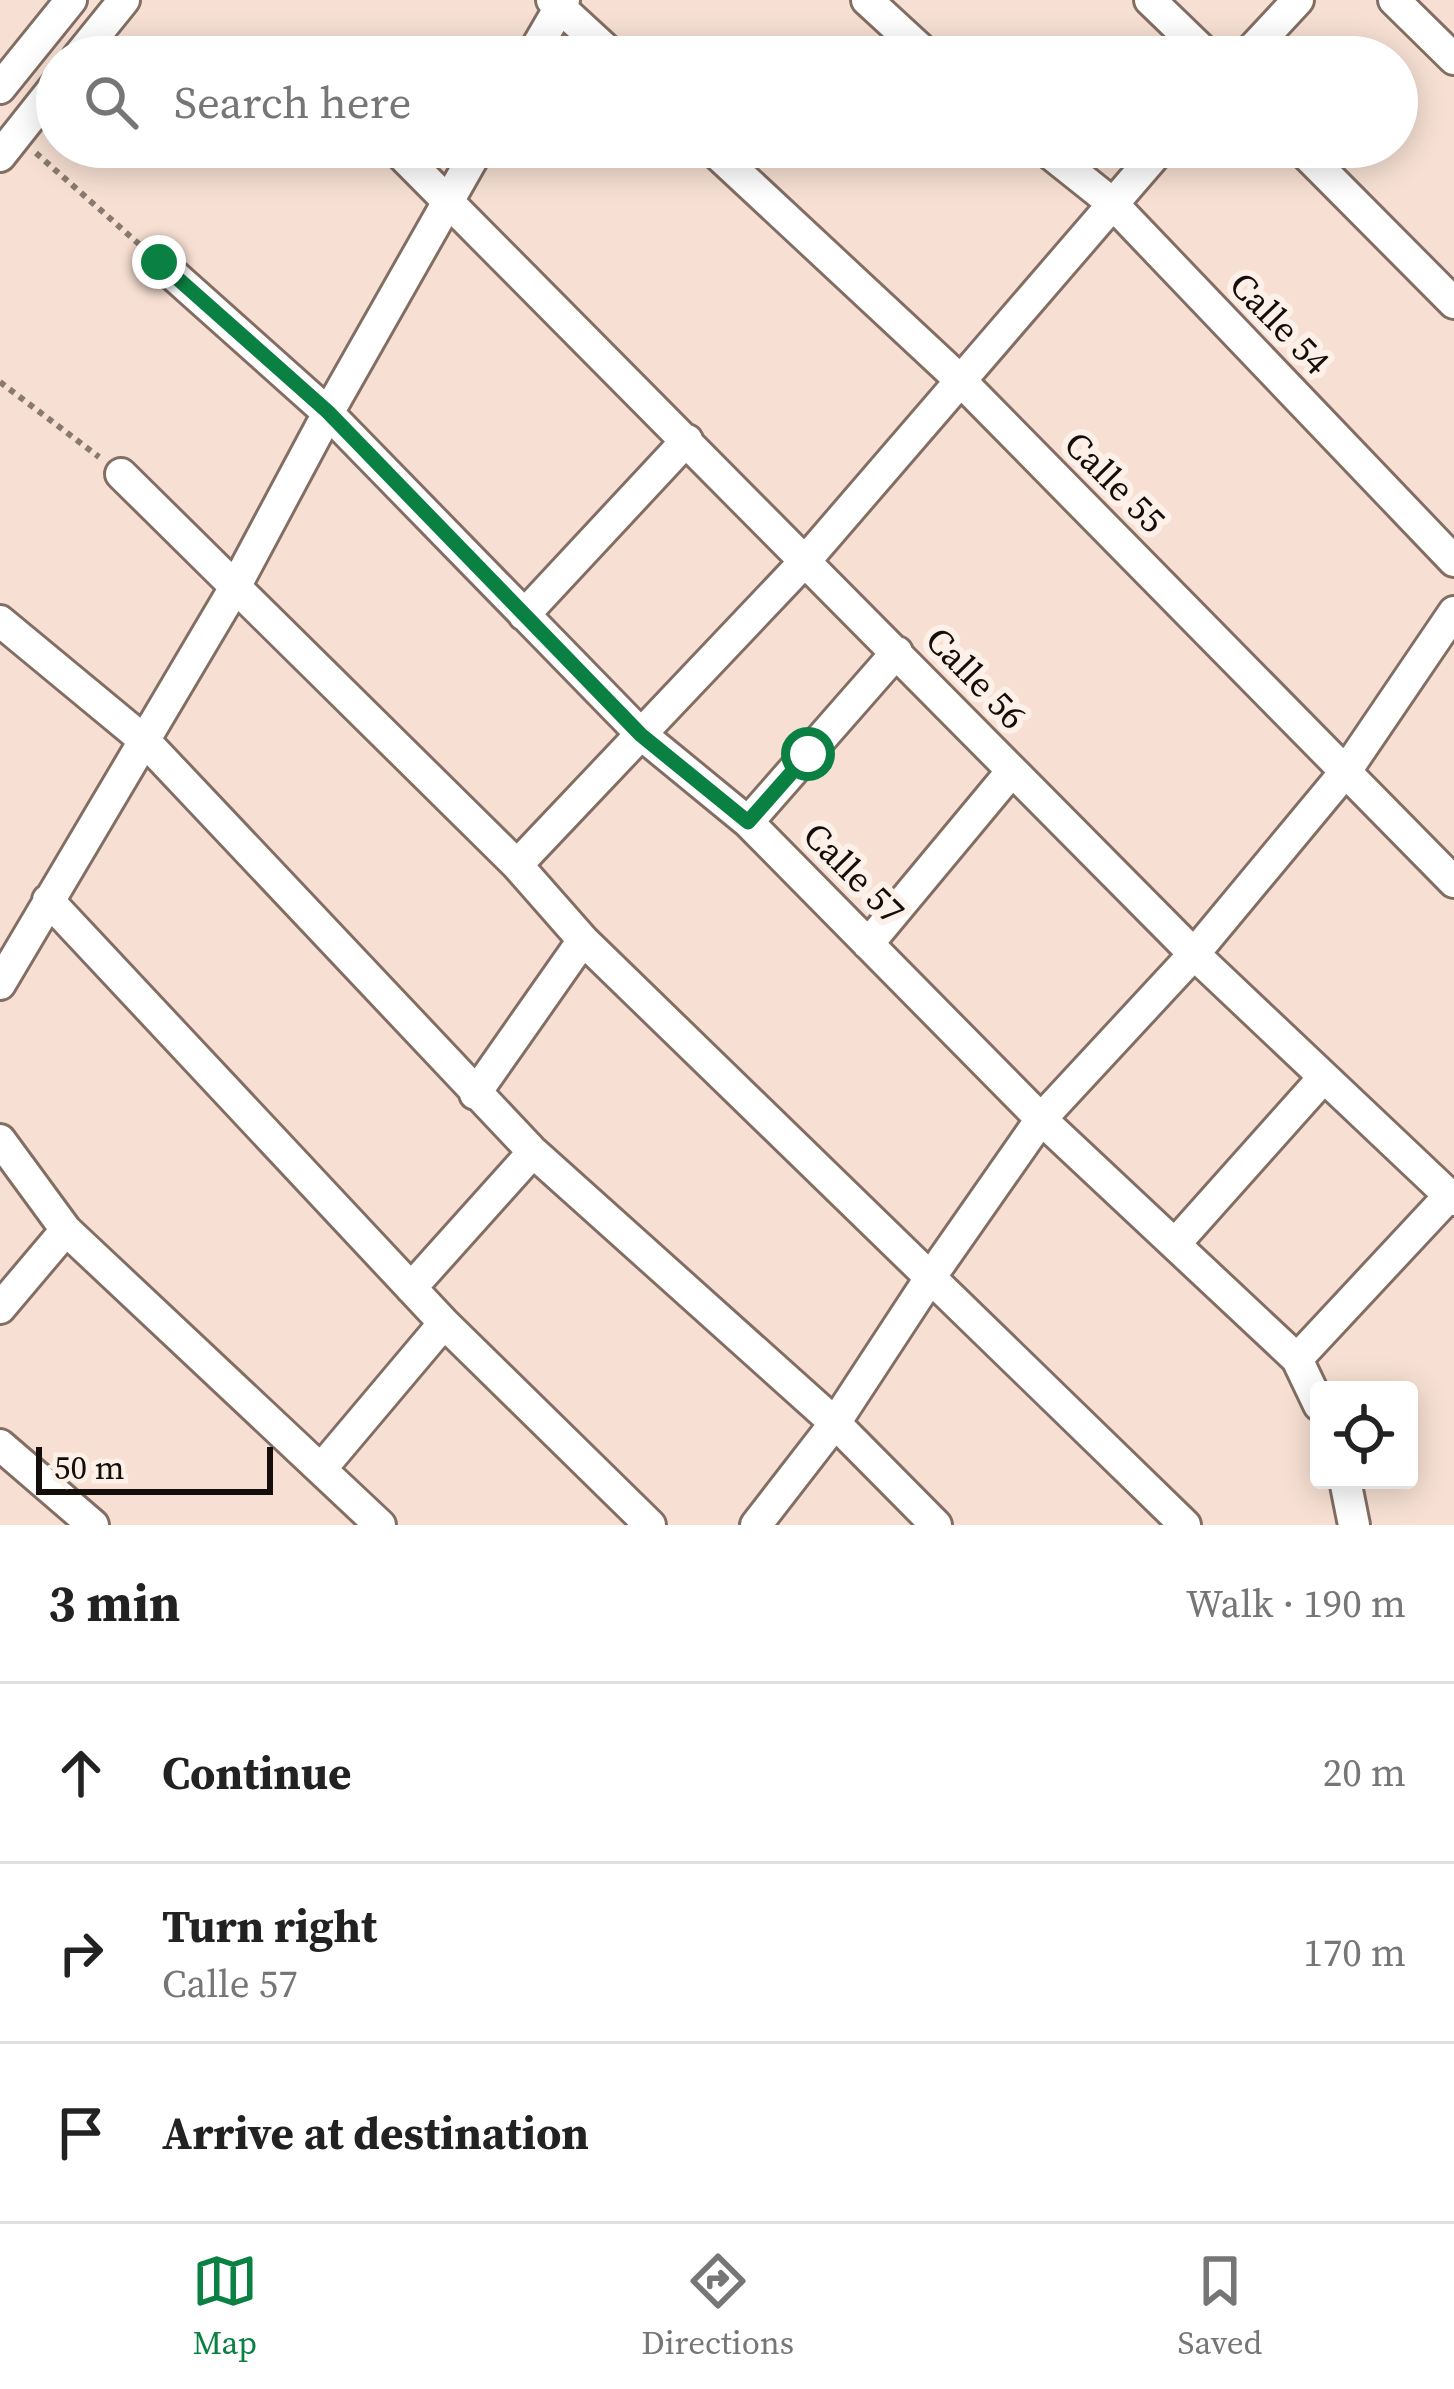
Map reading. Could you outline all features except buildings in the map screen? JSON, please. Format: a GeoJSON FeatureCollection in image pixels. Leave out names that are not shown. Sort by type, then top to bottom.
{"type":"FeatureCollection","features":[{"type":"Feature","properties":{"kind":"street"},"geometry":{"type":"LineString","coordinates":[[41,36],[70,0]]}},
{"type":"Feature","properties":{"kind":"street"},"geometry":{"type":"LineString","coordinates":[[95,36],[124,0]]}},
{"type":"Feature","properties":{"kind":"street"},"geometry":{"type":"LineString","coordinates":[[867,0],[906,36]]}},
{"type":"Feature","properties":{"kind":"street"},"geometry":{"type":"LineString","coordinates":[[1150,0],[1187,36]]}},
{"type":"Feature","properties":{"kind":"street"},"geometry":{"type":"LineString","coordinates":[[1265,36],[1298,0]]}},
{"type":"Feature","properties":{"kind":"street"},"geometry":{"type":"LineString","coordinates":[[1394,0],[1454,59]]}},
{"type":"Feature","properties":{"kind":"street"},"geometry":{"type":"LineString","coordinates":[[542,36],[559,2],[593,36]]}},
{"type":"Feature","properties":{"kind":"street"},"geometry":{"type":"LineString","coordinates":[[0,88],[36,43]]}},
{"type":"Feature","properties":{"kind":"street"},"geometry":{"type":"LineString","coordinates":[[8,145],[36,110]]}},
{"type":"Feature","properties":{"kind":"street","name":"Calle 56"},"geometry":{"type":"LineString","coordinates":[[415,168],[1194,954],[1452,1198]]}},
{"type":"Feature","properties":{"kind":"street"},"geometry":{"type":"LineString","coordinates":[[0,984],[234,589],[467,168]]}},
{"type":"Feature","properties":{"kind":"street","name":"Calle 55"},"geometry":{"type":"LineString","coordinates":[[733,168],[960,380],[1454,882]]}},
{"type":"Feature","properties":{"kind":"street","name":"Calle 54"},"geometry":{"type":"LineString","coordinates":[[1068,168],[1111,202],[1454,561]]}},
{"type":"Feature","properties":{"kind":"street"},"geometry":{"type":"LineString","coordinates":[[518,865],[806,560],[1143,168]]}},
{"type":"Feature","properties":{"kind":"street"},"geometry":{"type":"LineString","coordinates":[[1320,168],[1454,303]]}},
{"type":"Feature","properties":{"kind":"street","name":"Calle 57"},"geometry":{"type":"LineString","coordinates":[[159,262],[328,412],[641,735],[748,822],[1041,1119],[1297,1359],[1310,1386]]}},
{"type":"Feature","properties":{"kind":"street"},"geometry":{"type":"LineString","coordinates":[[524,614],[687,440]]}},
{"type":"Feature","properties":{"kind":"street"},"geometry":{"type":"LineString","coordinates":[[121,474],[518,865],[583,940],[1185,1525]]}},
{"type":"Feature","properties":{"kind":"street"},"geometry":{"type":"LineString","coordinates":[[756,1525],[835,1423],[1041,1119],[1194,954],[1346,771],[1454,612]]}},
{"type":"Feature","properties":{"kind":"street"},"geometry":{"type":"LineString","coordinates":[[0,621],[145,741],[532,1151],[835,1423],[936,1525]]}},
{"type":"Feature","properties":{"kind":"street"},"geometry":{"type":"LineString","coordinates":[[748,822],[897,652]]}},
{"type":"Feature","properties":{"kind":"street"},"geometry":{"type":"LineString","coordinates":[[868,944],[1011,772]]}},
{"type":"Feature","properties":{"kind":"street"},"geometry":{"type":"LineString","coordinates":[[48,900],[444,1324],[650,1525]]}},
{"type":"Feature","properties":{"kind":"street"},"geometry":{"type":"LineString","coordinates":[[475,1094],[583,940]]}},
{"type":"Feature","properties":{"kind":"street"},"geometry":{"type":"LineString","coordinates":[[1175,1244],[1324,1077]]}},
{"type":"Feature","properties":{"kind":"street"},"geometry":{"type":"LineString","coordinates":[[0,1140],[66,1230],[380,1525]]}},
{"type":"Feature","properties":{"kind":"street"},"geometry":{"type":"LineString","coordinates":[[411,1288],[532,1151]]}},
{"type":"Feature","properties":{"kind":"street"},"geometry":{"type":"LineString","coordinates":[[1297,1359],[1452,1198]]}},
{"type":"Feature","properties":{"kind":"street"},"geometry":{"type":"LineString","coordinates":[[0,1308],[66,1230]]}},
{"type":"Feature","properties":{"kind":"street"},"geometry":{"type":"LineString","coordinates":[[321,1469],[444,1324]]}},
{"type":"Feature","properties":{"kind":"street"},"geometry":{"type":"LineString","coordinates":[[0,1445],[93,1525]]}},
{"type":"Feature","properties":{"kind":"street"},"geometry":{"type":"LineString","coordinates":[[1347,1489],[1354,1525]]}},
{"type":"Feature","properties":{"kind":"path"},"geometry":{"type":"LineString","coordinates":[[8,145],[36,167]]}},
{"type":"Feature","properties":{"kind":"path"},"geometry":{"type":"LineString","coordinates":[[38,168],[159,262]]}},
{"type":"Feature","properties":{"kind":"path"},"geometry":{"type":"LineString","coordinates":[[0,382],[121,474]]}},
{"type":"Feature","properties":{"kind":"route"},"geometry":{"type":"LineString","coordinates":[[159,262],[328,412],[641,735],[748,822],[808,754]]}}]}
